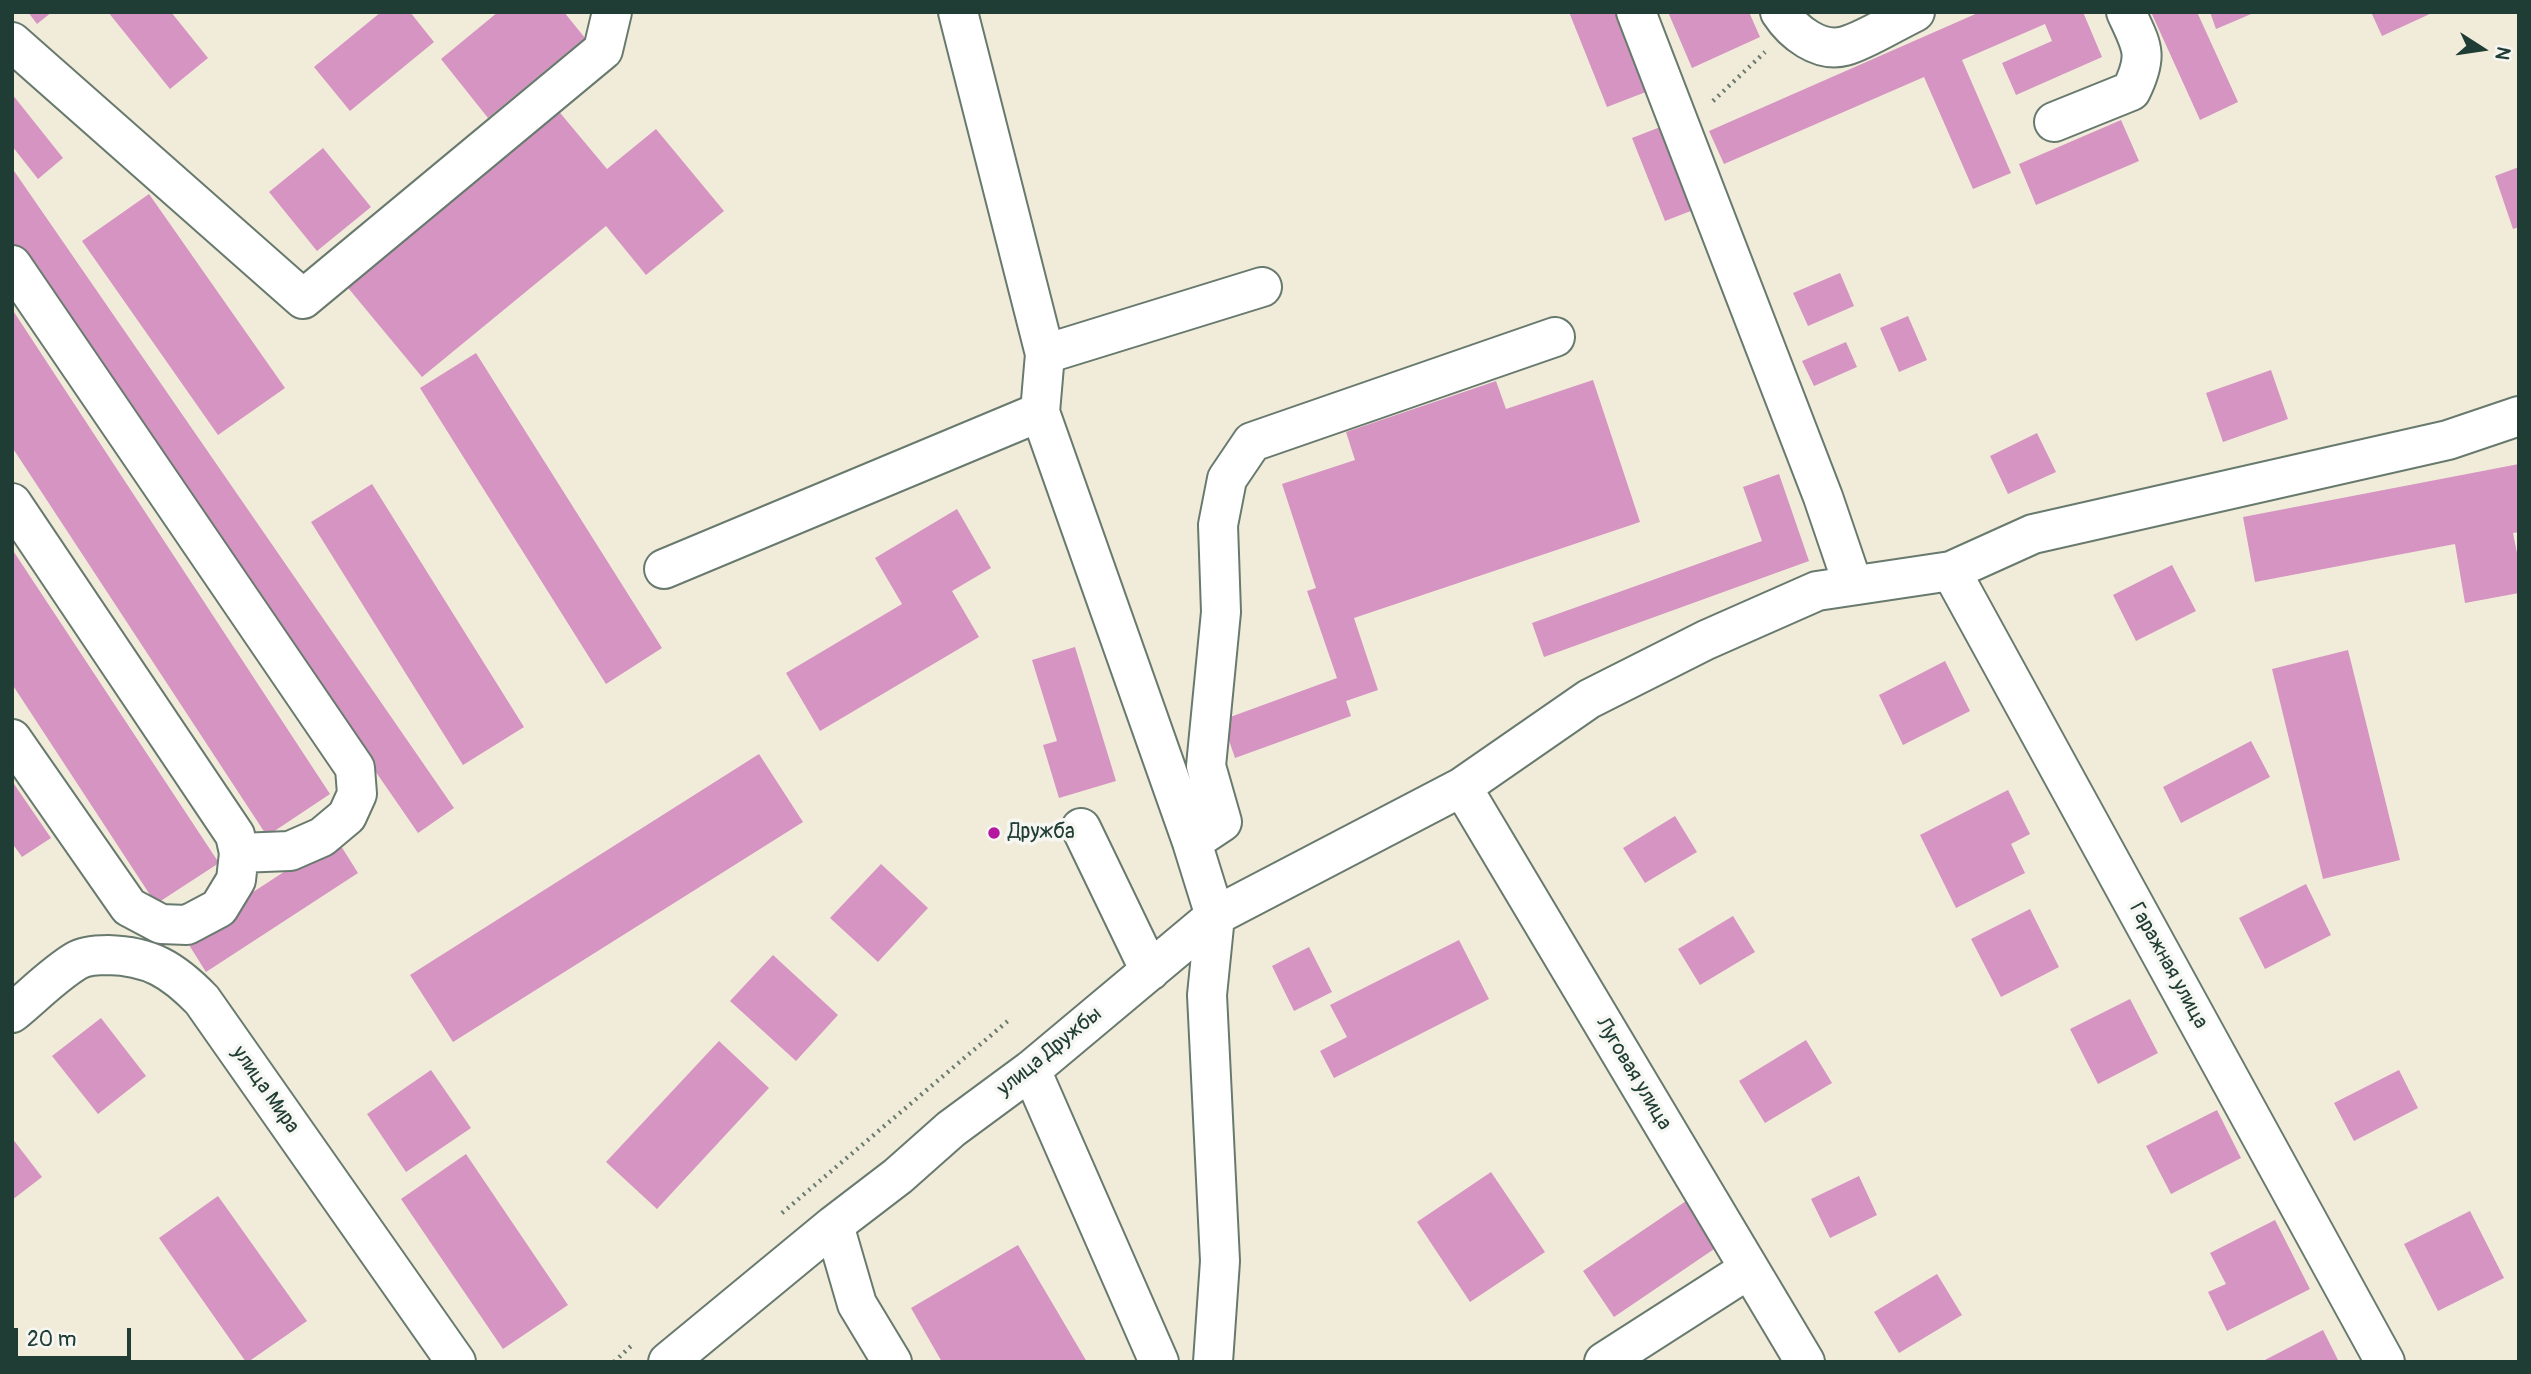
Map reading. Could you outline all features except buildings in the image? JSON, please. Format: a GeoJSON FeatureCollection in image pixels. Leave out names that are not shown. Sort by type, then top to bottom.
{"type":"FeatureCollection","features":[{"type":"Feature","properties":{"kind":"street"},"geometry":{"type":"LineString","coordinates":[[12,43],[303,299],[603,50],[612,12]]}},
{"type":"Feature","properties":{"kind":"street"},"geometry":{"type":"LineString","coordinates":[[958,12],[1045,354],[1040,412],[1216,916],[1208,995],[1211,1118],[1220,1261],[1213,1362]]}},
{"type":"Feature","properties":{"kind":"street"},"geometry":{"type":"LineString","coordinates":[[1636,12],[1823,497],[1853,585]]}},
{"type":"Feature","properties":{"kind":"street"},"geometry":{"type":"LineString","coordinates":[[1785,19],[1804,38],[1828,47],[1844,46],[1915,12]]}},
{"type":"Feature","properties":{"kind":"street"},"geometry":{"type":"LineString","coordinates":[[2054,122],[2131,91],[2141,69],[2142,48],[2126,12]]}},
{"type":"Feature","properties":{"kind":"street"},"geometry":{"type":"LineString","coordinates":[[12,265],[355,768],[357,794],[347,816],[322,837],[290,851],[239,853]]}},
{"type":"Feature","properties":{"kind":"street"},"geometry":{"type":"LineString","coordinates":[[1045,354],[1262,287]]}},
{"type":"Feature","properties":{"kind":"street"},"geometry":{"type":"LineString","coordinates":[[1192,842],[1222,822],[1206,766],[1221,612],[1218,525],[1227,479],[1252,442],[1555,337]]}},
{"type":"Feature","properties":{"kind":"street"},"geometry":{"type":"LineString","coordinates":[[664,569],[1040,412]]}},
{"type":"Feature","properties":{"kind":"street","name":"улица Дружбы"},"geometry":{"type":"LineString","coordinates":[[668,1362],[834,1224],[898,1176],[951,1129],[1031,1070],[1216,916],[1462,787],[1589,699],[1706,640],[1817,591],[1951,570],[2033,534],[2448,440],[2519,416]]}},
{"type":"Feature","properties":{"kind":"street"},"geometry":{"type":"LineString","coordinates":[[12,503],[235,835],[239,853],[236,880],[219,908],[187,925],[161,924],[129,907],[12,739]]}},
{"type":"Feature","properties":{"kind":"street","name":"Гаражная улица"},"geometry":{"type":"LineString","coordinates":[[1951,570],[2385,1362]]}},
{"type":"Feature","properties":{"kind":"street","name":"Луговая улица"},"geometry":{"type":"LineString","coordinates":[[1462,787],[1805,1362]]}},
{"type":"Feature","properties":{"kind":"street"},"geometry":{"type":"LineString","coordinates":[[1081,828],[1150,971]]}},
{"type":"Feature","properties":{"kind":"street","name":"улица Мира"},"geometry":{"type":"LineString","coordinates":[[12,1013],[78,960],[99,955],[127,955],[155,963],[181,978],[202,1000],[456,1362]]}},
{"type":"Feature","properties":{"kind":"street"},"geometry":{"type":"LineString","coordinates":[[1031,1070],[1159,1362]]}},
{"type":"Feature","properties":{"kind":"street"},"geometry":{"type":"LineString","coordinates":[[834,1224],[857,1304],[892,1362]]}},
{"type":"Feature","properties":{"kind":"street"},"geometry":{"type":"LineString","coordinates":[[1604,1362],[1749,1269]]}},
{"type":"Feature","properties":{"kind":"path"},"geometry":{"type":"LineString","coordinates":[[1680,127],[1727,90],[1785,19]]}},
{"type":"Feature","properties":{"kind":"place","name":"Дружба"},"geometry":{"type":"Point","coordinates":[994,833]}}]}
